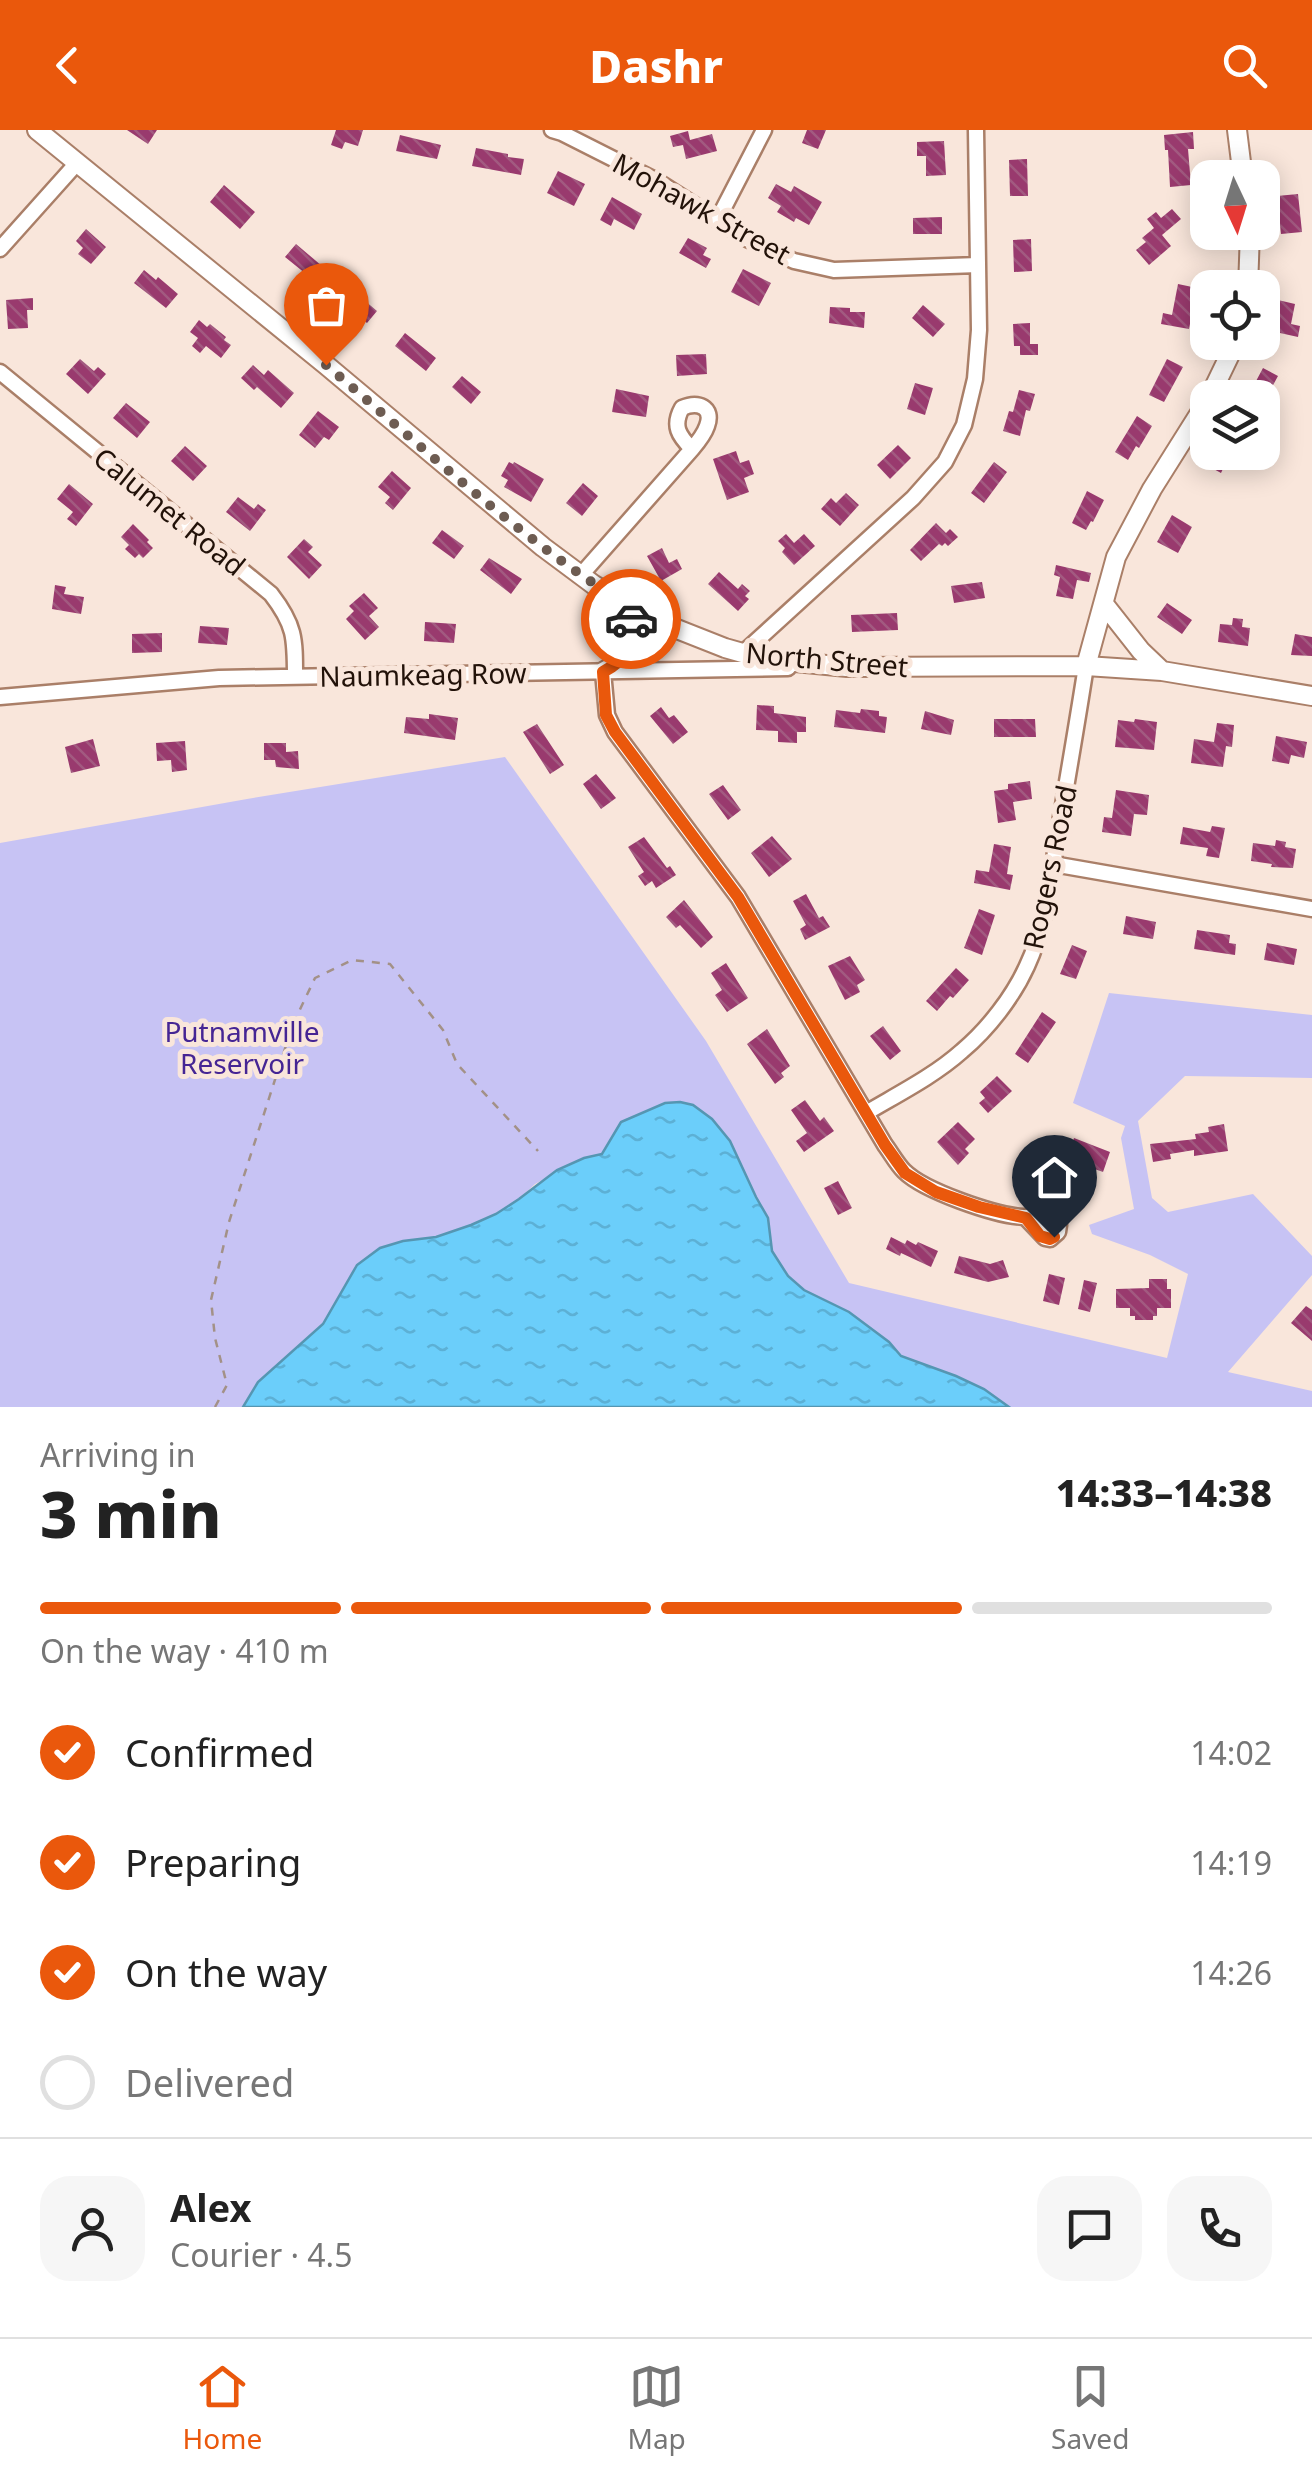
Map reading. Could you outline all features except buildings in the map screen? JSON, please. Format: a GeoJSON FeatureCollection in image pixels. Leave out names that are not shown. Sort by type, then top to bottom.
{"type":"FeatureCollection","features":[{"type":"Feature","properties":{"kind":"street","name":"North Street"},"geometry":{"type":"LineString","coordinates":[[37,130],[542,547],[649,618],[764,659],[847,667],[1086,666],[1162,671],[1312,696]]}},
{"type":"Feature","properties":{"kind":"street","name":"Mohawk Street"},"geometry":{"type":"LineString","coordinates":[[552,130],[657,181],[749,240],[794,261],[834,270],[978,265]]}},
{"type":"Feature","properties":{"kind":"street"},"geometry":{"type":"LineString","coordinates":[[718,219],[764,130]]}},
{"type":"Feature","properties":{"kind":"street"},"geometry":{"type":"LineString","coordinates":[[743,653],[913,498],[944,462],[964,425],[975,379],[979,330],[976,130]]}},
{"type":"Feature","properties":{"kind":"street"},"geometry":{"type":"LineString","coordinates":[[1236,130],[1240,160]]}},
{"type":"Feature","properties":{"kind":"street"},"geometry":{"type":"LineString","coordinates":[[0,250],[77,163]]}},
{"type":"Feature","properties":{"kind":"street","name":"Calumet Road"},"geometry":{"type":"LineString","coordinates":[[0,372],[270,594],[286,613],[295,640],[295,676]]}},
{"type":"Feature","properties":{"kind":"street"},"geometry":{"type":"LineString","coordinates":[[1086,666],[1116,557],[1132,522],[1190,428]]}},
{"type":"Feature","properties":{"kind":"street"},"geometry":{"type":"LineString","coordinates":[[580,575],[692,449]]}},
{"type":"Feature","properties":{"kind":"street"},"geometry":{"type":"LineString","coordinates":[[1104,604],[1162,671]]}},
{"type":"Feature","properties":{"kind":"street"},"geometry":{"type":"LineString","coordinates":[[632,608],[628,653],[603,672],[606,715],[615,732],[738,897],[905,1173],[936,1192],[1026,1218]]}},
{"type":"Feature","properties":{"kind":"street","name":"Rogers Road"},"geometry":{"type":"LineString","coordinates":[[866,1113],[962,1051],[989,1023],[1027,967],[1054,864],[1086,666]]}},
{"type":"Feature","properties":{"kind":"street","name":"Naumkeag Row"},"geometry":{"type":"LineString","coordinates":[[0,697],[219,678],[847,667]]}},
{"type":"Feature","properties":{"kind":"street"},"geometry":{"type":"LineString","coordinates":[[1054,864],[1312,908]]}},
{"type":"Feature","properties":{"kind":"path"},"geometry":{"type":"LineString","coordinates":[[215,1407],[226,1385],[211,1300],[229,1222],[293,1024],[315,978],[352,960],[390,964],[443,1030],[457,1064],[538,1151]]}},
{"type":"Feature","properties":{"kind":"green space","name":"Putnamville Reservoir"},"geometry":{"type":"Polygon","coordinates":[[[505,757],[706,1041],[849,1283],[1167,1358],[1188,1274],[1092,1234],[1089,1225],[1134,1209],[1121,1138],[1125,1126],[1073,1103],[1109,993],[1312,1015],[1312,1078],[1185,1076],[1138,1121],[1152,1198],[1168,1212],[1253,1194],[1312,1256],[1312,1275],[1228,1372],[1312,1391],[1312,1407],[1009,1407],[984,1389],[901,1356],[849,1312],[804,1290],[788,1276],[772,1251],[768,1218],[730,1141],[712,1119],[665,1103],[621,1122],[602,1154],[584,1158],[535,1184],[496,1214],[436,1237],[380,1248],[357,1265],[323,1324],[258,1382],[243,1407],[0,1407],[0,843],[505,757]]]}},
{"type":"Feature","properties":{"kind":"water"},"geometry":{"type":"Polygon","coordinates":[[[665,1103],[693,1105],[712,1119],[730,1141],[768,1218],[772,1251],[788,1276],[804,1290],[849,1312],[901,1356],[984,1389],[1009,1407],[243,1407],[258,1382],[323,1324],[357,1265],[380,1248],[436,1237],[496,1214],[557,1170],[602,1154],[621,1122],[665,1103]]]}},
{"type":"Feature","properties":{"kind":"way so far"},"geometry":{"type":"LineString","coordinates":[[326,365],[542,547],[632,608],[631,619]]}},
{"type":"Feature","properties":{"kind":"route"},"geometry":{"type":"LineString","coordinates":[[631,619],[628,653],[603,672],[606,715],[738,897],[885,1145],[905,1173],[936,1192],[1026,1218],[1040,1236],[1054,1237]]}}]}
